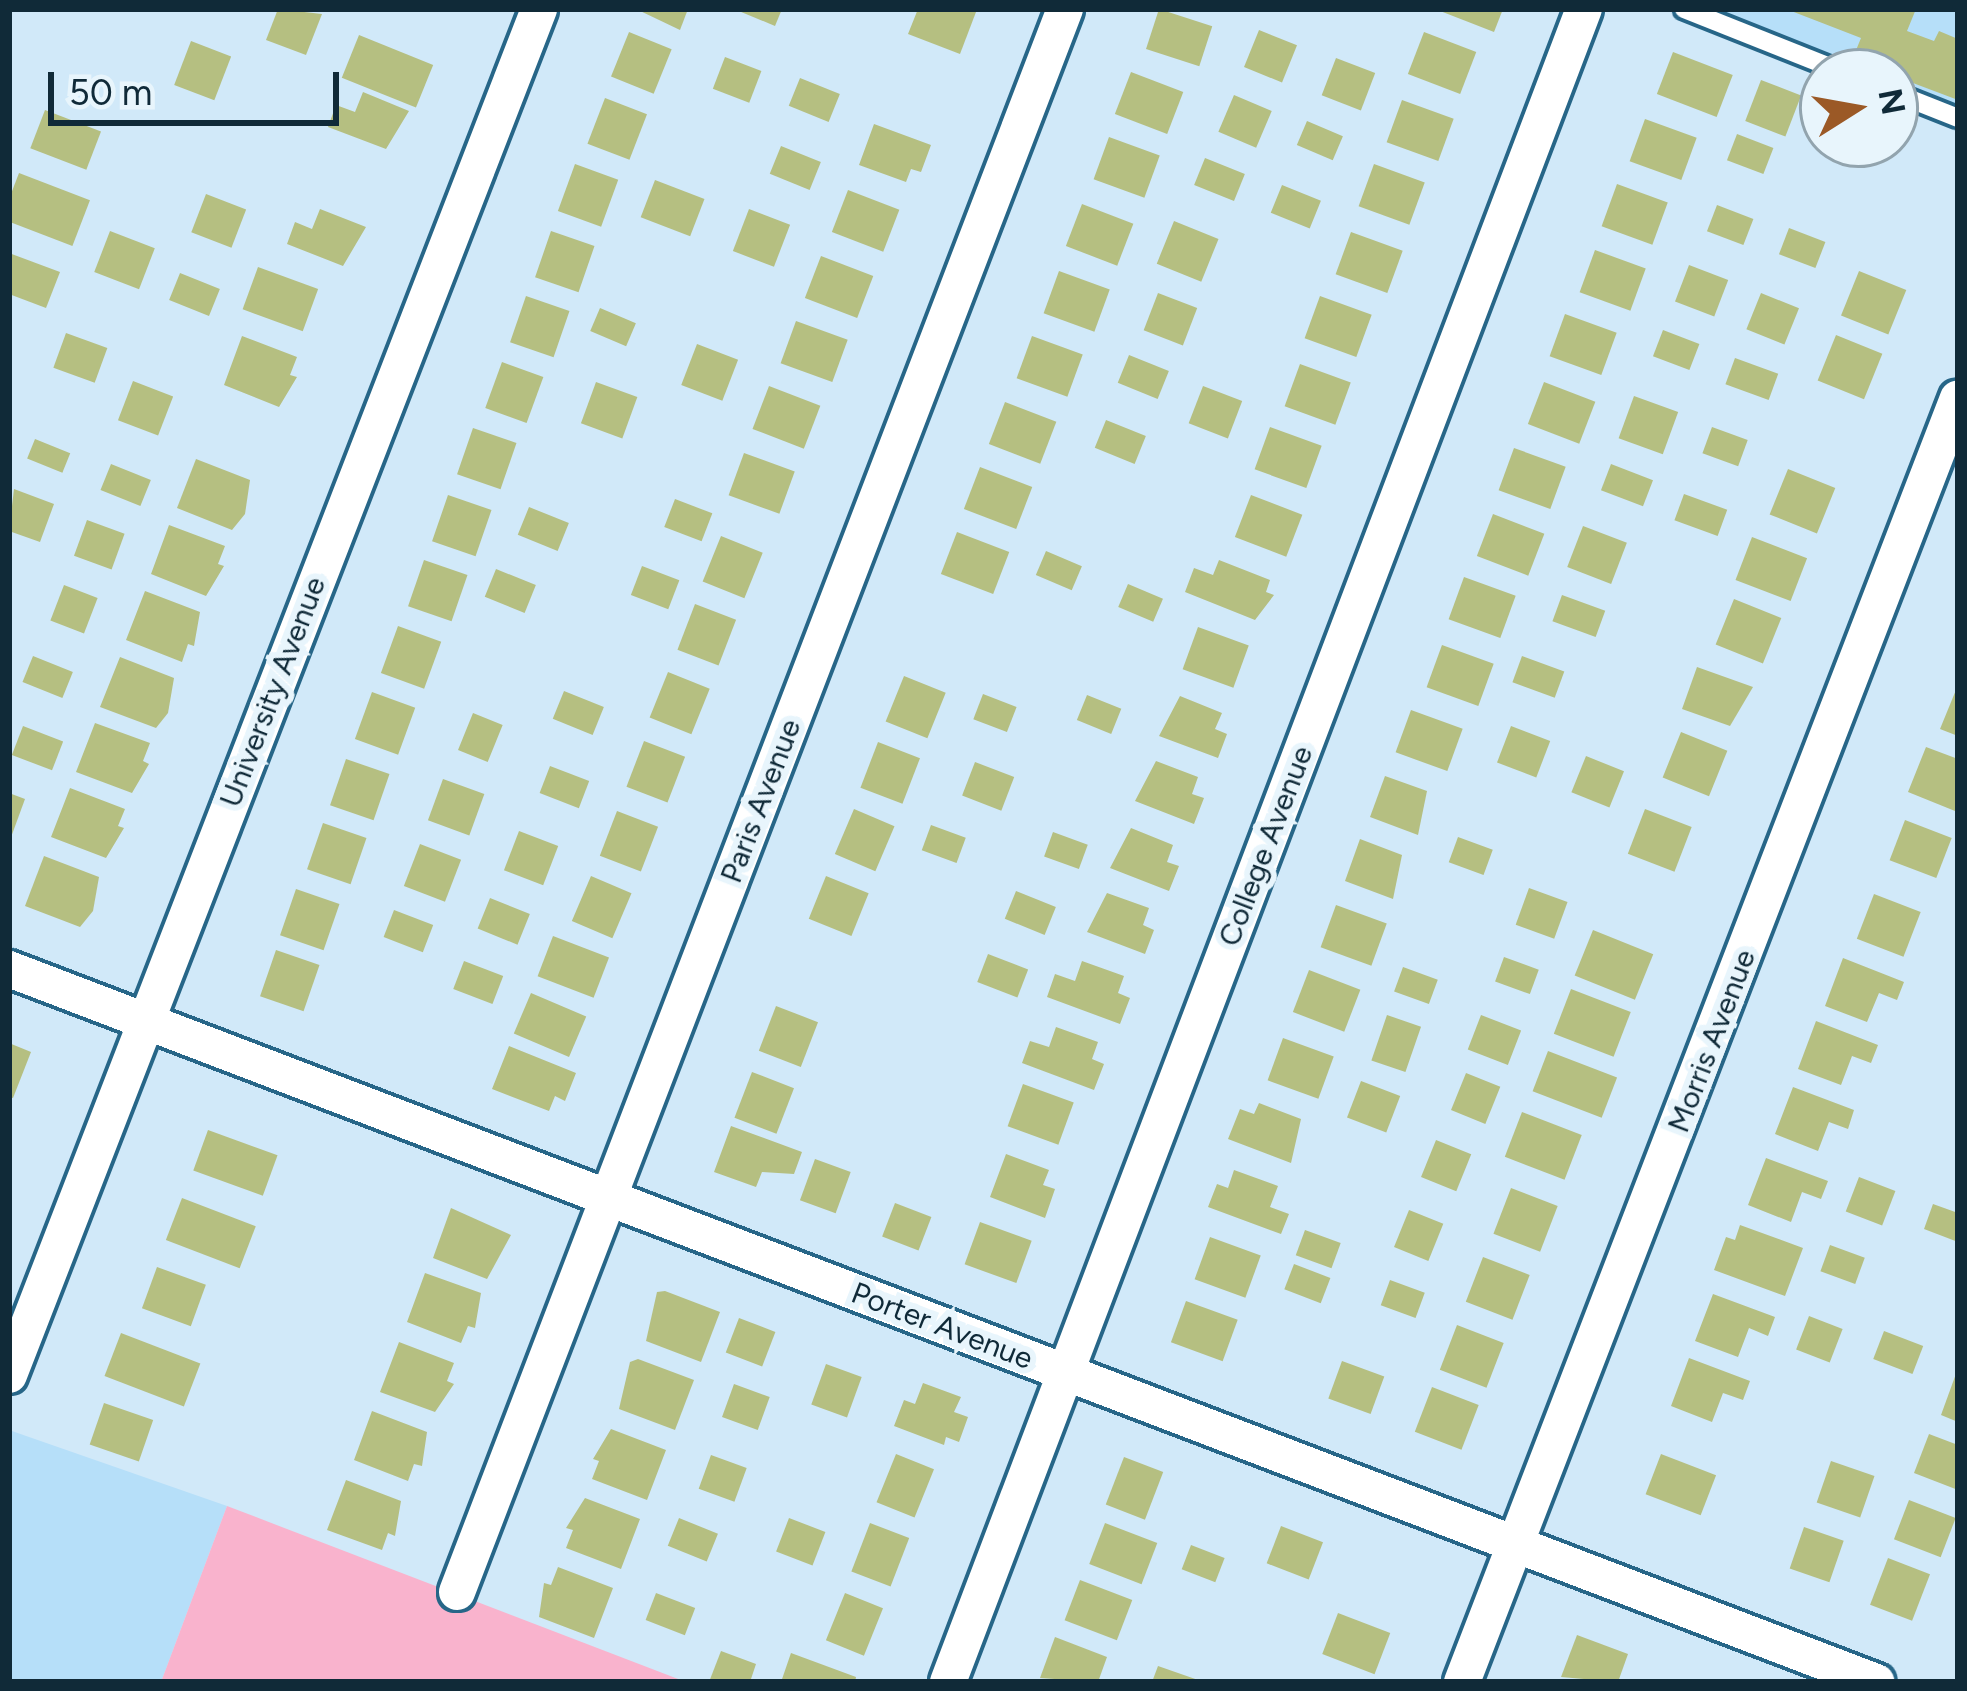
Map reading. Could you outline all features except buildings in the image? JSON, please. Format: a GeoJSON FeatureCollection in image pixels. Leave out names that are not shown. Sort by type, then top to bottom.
{"type":"FeatureCollection","features":[{"type":"Feature","properties":{"kind":"street","name":"University Avenue"},"geometry":{"type":"LineString","coordinates":[[9,1375],[539,9]]}},
{"type":"Feature","properties":{"kind":"street","name":"Paris Avenue"},"geometry":{"type":"LineString","coordinates":[[458,1592],[1065,9]]}},
{"type":"Feature","properties":{"kind":"street","name":"College Avenue"},"geometry":{"type":"LineString","coordinates":[[948,1682],[1584,9]]}},
{"type":"Feature","properties":{"kind":"street","name":"Morris Avenue"},"geometry":{"type":"LineString","coordinates":[[1462,1682],[1958,398]]}},
{"type":"Feature","properties":{"kind":"street","name":"Porter Avenue"},"geometry":{"type":"LineString","coordinates":[[9,969],[1876,1682]]}},
{"type":"Feature","properties":{"kind":"lane"},"geometry":{"type":"LineString","coordinates":[[1684,9],[1799,55]]}},
{"type":"Feature","properties":{"kind":"lane"},"geometry":{"type":"LineString","coordinates":[[1919,103],[1958,118]]}},
{"type":"Feature","properties":{"kind":"shaded area"},"geometry":{"type":"Polygon","coordinates":[[[1684,9],[1958,9],[1958,118],[1919,103],[1919,48],[1799,48],[1799,55],[1684,9]]]}},
{"type":"Feature","properties":{"kind":"shaded area"},"geometry":{"type":"Polygon","coordinates":[[[9,1430],[227,1506],[161,1682],[9,1682],[9,1430]]]}},
{"type":"Feature","properties":{"kind":"shaded area"},"geometry":{"type":"Polygon","coordinates":[[[227,1506],[686,1682],[161,1682],[227,1506]]]}}]}
